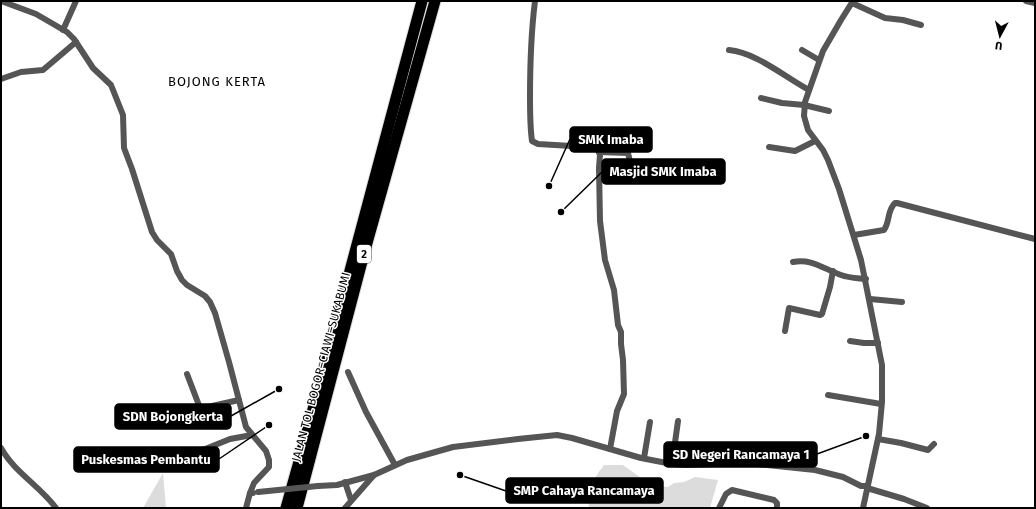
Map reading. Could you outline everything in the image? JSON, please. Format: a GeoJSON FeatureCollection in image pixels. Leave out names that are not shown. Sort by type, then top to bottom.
{"type":"FeatureCollection","features":[{"type":"Feature","properties":{"kind":"highway","name":"JALAN TOL BOGOR–CIAWI–SUKABUMI"},"geometry":{"type":"LineString","coordinates":[[286,508],[422,1]]}},
{"type":"Feature","properties":{"kind":"highway","name":"JALAN TOL BOGOR–CIAWI–SUKABUMI"},"geometry":{"type":"LineString","coordinates":[[297,508],[365,250],[435,1]]}},
{"type":"Feature","properties":{"kind":"street"},"geometry":{"type":"LineString","coordinates":[[63,30],[76,1]]}},
{"type":"Feature","properties":{"kind":"street"},"geometry":{"type":"LineString","coordinates":[[535,1],[532,23],[530,83],[530,132],[532,141],[538,144],[588,147],[598,150],[599,152],[628,153],[632,170],[642,170]]}},
{"type":"Feature","properties":{"kind":"street"},"geometry":{"type":"LineString","coordinates":[[1026,1],[1035,4]]}},
{"type":"Feature","properties":{"kind":"street"},"geometry":{"type":"LineString","coordinates":[[1,2],[36,14],[71,35],[92,66],[108,81],[115,93],[123,115],[124,148],[150,229],[157,240],[171,254],[178,274],[182,280],[186,285],[204,296],[212,307],[218,322],[246,427],[266,452],[270,463],[265,472],[254,483],[246,508]]}},
{"type":"Feature","properties":{"kind":"street"},"geometry":{"type":"LineString","coordinates":[[863,508],[878,439],[882,404],[882,364],[866,279],[854,235],[830,165],[823,150],[815,141],[807,127],[804,116],[804,104],[826,44],[853,2],[885,18],[903,20],[921,25]]}},
{"type":"Feature","properties":{"kind":"street"},"geometry":{"type":"LineString","coordinates":[[1,78],[21,72],[43,70],[76,42]]}},
{"type":"Feature","properties":{"kind":"street"},"geometry":{"type":"LineString","coordinates":[[728,50],[740,52],[751,57],[809,90]]}},
{"type":"Feature","properties":{"kind":"street"},"geometry":{"type":"LineString","coordinates":[[802,50],[820,60]]}},
{"type":"Feature","properties":{"kind":"street"},"geometry":{"type":"LineString","coordinates":[[761,98],[782,103],[804,104],[829,111]]}},
{"type":"Feature","properties":{"kind":"street"},"geometry":{"type":"LineString","coordinates":[[769,147],[795,151],[815,141]]}},
{"type":"Feature","properties":{"kind":"street"},"geometry":{"type":"LineString","coordinates":[[599,152],[600,221],[605,260],[614,290],[624,360],[624,394],[617,411],[610,449]]}},
{"type":"Feature","properties":{"kind":"street"},"geometry":{"type":"LineString","coordinates":[[854,235],[884,230],[892,206],[895,203],[898,203],[1035,239]]}},
{"type":"Feature","properties":{"kind":"street"},"geometry":{"type":"LineString","coordinates":[[793,262],[800,261],[815,263],[845,276],[866,279]]}},
{"type":"Feature","properties":{"kind":"street"},"geometry":{"type":"LineString","coordinates":[[785,331],[789,308],[820,315],[822,314],[833,271]]}},
{"type":"Feature","properties":{"kind":"street"},"geometry":{"type":"LineString","coordinates":[[870,300],[902,302]]}},
{"type":"Feature","properties":{"kind":"street"},"geometry":{"type":"LineString","coordinates":[[850,341],[878,343]]}},
{"type":"Feature","properties":{"kind":"street"},"geometry":{"type":"LineString","coordinates":[[348,372],[366,412],[395,465]]}},
{"type":"Feature","properties":{"kind":"street"},"geometry":{"type":"LineString","coordinates":[[187,374],[200,408]]}},
{"type":"Feature","properties":{"kind":"street"},"geometry":{"type":"LineString","coordinates":[[828,395],[882,404]]}},
{"type":"Feature","properties":{"kind":"street"},"geometry":{"type":"LineString","coordinates":[[194,425],[191,413],[194,410],[239,400]]}},
{"type":"Feature","properties":{"kind":"street"},"geometry":{"type":"LineString","coordinates":[[672,464],[678,421]]}},
{"type":"Feature","properties":{"kind":"street"},"geometry":{"type":"LineString","coordinates":[[644,458],[650,422]]}},
{"type":"Feature","properties":{"kind":"street"},"geometry":{"type":"LineString","coordinates":[[173,462],[230,440],[252,435]]}},
{"type":"Feature","properties":{"kind":"street"},"geometry":{"type":"LineString","coordinates":[[250,493],[330,486],[374,475],[395,465],[453,447],[553,435],[572,438],[644,458],[672,464],[747,463],[824,471],[928,508]]}},
{"type":"Feature","properties":{"kind":"street"},"geometry":{"type":"LineString","coordinates":[[878,439],[928,450],[934,444]]}},
{"type":"Feature","properties":{"kind":"street"},"geometry":{"type":"LineString","coordinates":[[1,448],[10,462],[37,487],[56,508]]}},
{"type":"Feature","properties":{"kind":"street"},"geometry":{"type":"LineString","coordinates":[[345,508],[374,475]]}},
{"type":"Feature","properties":{"kind":"street"},"geometry":{"type":"LineString","coordinates":[[345,482],[351,500]]}},
{"type":"Feature","properties":{"kind":"street"},"geometry":{"type":"LineString","coordinates":[[719,508],[724,496],[727,492],[732,490],[774,500],[777,503],[777,508]]}},
{"type":"Feature","properties":{"kind":"shaded area"},"geometry":{"type":"Polygon","coordinates":[[[604,465],[623,465],[651,485],[668,487],[674,483],[684,482],[695,477],[718,480],[710,508],[589,508],[590,490],[596,476],[604,465]]]}},
{"type":"Feature","properties":{"kind":"shaded area"},"geometry":{"type":"Polygon","coordinates":[[[163,473],[166,508],[143,508],[163,473]]]}},
{"type":"Feature","properties":{"kind":"place","name":"SMK Imaba"},"geometry":{"type":"Point","coordinates":[549,186]}},
{"type":"Feature","properties":{"kind":"place","name":"Masjid SMK Imaba"},"geometry":{"type":"Point","coordinates":[561,212]}},
{"type":"Feature","properties":{"kind":"place","name":"SDN Bojongkerta"},"geometry":{"type":"Point","coordinates":[279,389]}},
{"type":"Feature","properties":{"kind":"place","name":"Puskesmas Pembantu"},"geometry":{"type":"Point","coordinates":[269,425]}},
{"type":"Feature","properties":{"kind":"place","name":"SD Negeri Rancamaya 1"},"geometry":{"type":"Point","coordinates":[866,436]}},
{"type":"Feature","properties":{"kind":"place","name":"SMP Cahaya Rancamaya"},"geometry":{"type":"Point","coordinates":[460,475]}},
{"type":"Feature","properties":{"kind":"district","name":"BOJONG KERTA"},"geometry":{"type":"Point","coordinates":[217,81]}}]}
